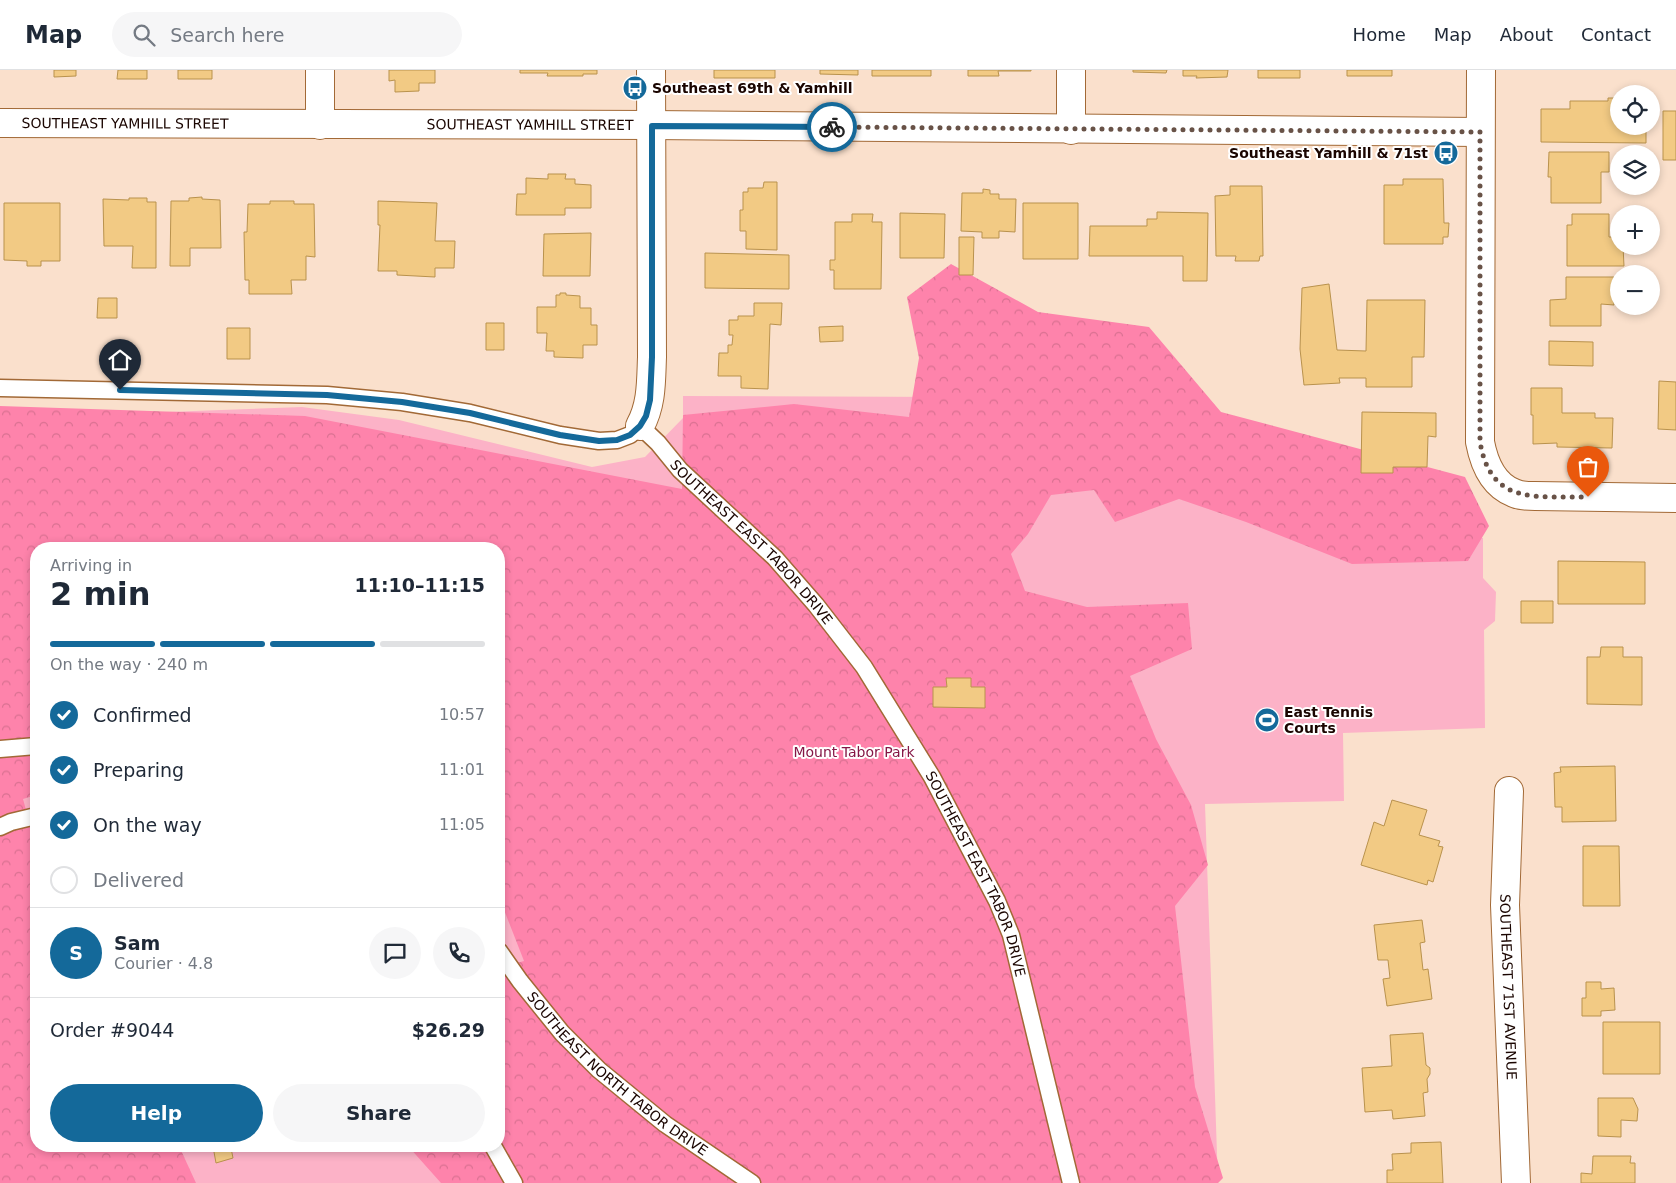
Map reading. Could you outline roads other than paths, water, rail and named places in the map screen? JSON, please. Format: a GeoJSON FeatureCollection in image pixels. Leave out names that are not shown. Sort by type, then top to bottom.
{"type":"FeatureCollection","features":[{"type":"Feature","properties":{"kind":"street"},"geometry":{"type":"LineString","coordinates":[[320,70],[320,124]]}},
{"type":"Feature","properties":{"kind":"street"},"geometry":{"type":"LineString","coordinates":[[640,426],[646,416],[650,400],[652,357],[651,70]]}},
{"type":"Feature","properties":{"kind":"street"},"geometry":{"type":"LineString","coordinates":[[1071,130],[1072,70]]}},
{"type":"Feature","properties":{"kind":"street"},"geometry":{"type":"LineString","coordinates":[[1481,70],[1480,442],[1483,460],[1496,481],[1514,493],[1534,496],[1676,498]]}},
{"type":"Feature","properties":{"kind":"street","name":"SOUTHEAST YAMHILL STREET"},"geometry":{"type":"LineString","coordinates":[[0,123],[1480,132]]}},
{"type":"Feature","properties":{"kind":"street","name":"SOUTHEAST 71ST AVENUE"},"geometry":{"type":"LineString","coordinates":[[1509,792],[1505,905],[1516,1183]]}},
{"type":"Feature","properties":{"kind":"lane"},"geometry":{"type":"LineString","coordinates":[[0,388],[327,395],[402,402],[470,413],[560,435],[599,441],[617,440],[630,435],[640,426]]}},
{"type":"Feature","properties":{"kind":"lane","name":"SOUTHEAST EAST TABOR DRIVE"},"geometry":{"type":"LineString","coordinates":[[640,426],[658,443],[680,470],[775,558],[816,605],[864,667],[932,777],[997,901],[1011,935],[1072,1183]]}},
{"type":"Feature","properties":{"kind":"lane"},"geometry":{"type":"LineString","coordinates":[[0,750],[30,747]]}},
{"type":"Feature","properties":{"kind":"lane"},"geometry":{"type":"LineString","coordinates":[[0,827],[30,817]]}},
{"type":"Feature","properties":{"kind":"lane","name":"SOUTHEAST NORTH TABOR DRIVE"},"geometry":{"type":"LineString","coordinates":[[505,960],[562,1033],[599,1070],[665,1124],[752,1183]]}},
{"type":"Feature","properties":{"kind":"lane"},"geometry":{"type":"LineString","coordinates":[[496,1152],[514,1183]]}},
{"type":"Feature","properties":{"kind":"place","name":"Southeast 69th & Yamhill"},"geometry":{"type":"Point","coordinates":[635,88]}},
{"type":"Feature","properties":{"kind":"place","name":"Southeast Yamhill & 71st"},"geometry":{"type":"Point","coordinates":[1446,153]}},
{"type":"Feature","properties":{"kind":"place","name":"East Tennis Courts"},"geometry":{"type":"Point","coordinates":[1267,720]}},
{"type":"Feature","properties":{"kind":"park label","name":"Mount Tabor Park"},"geometry":{"type":"Point","coordinates":[854,752]}}]}
